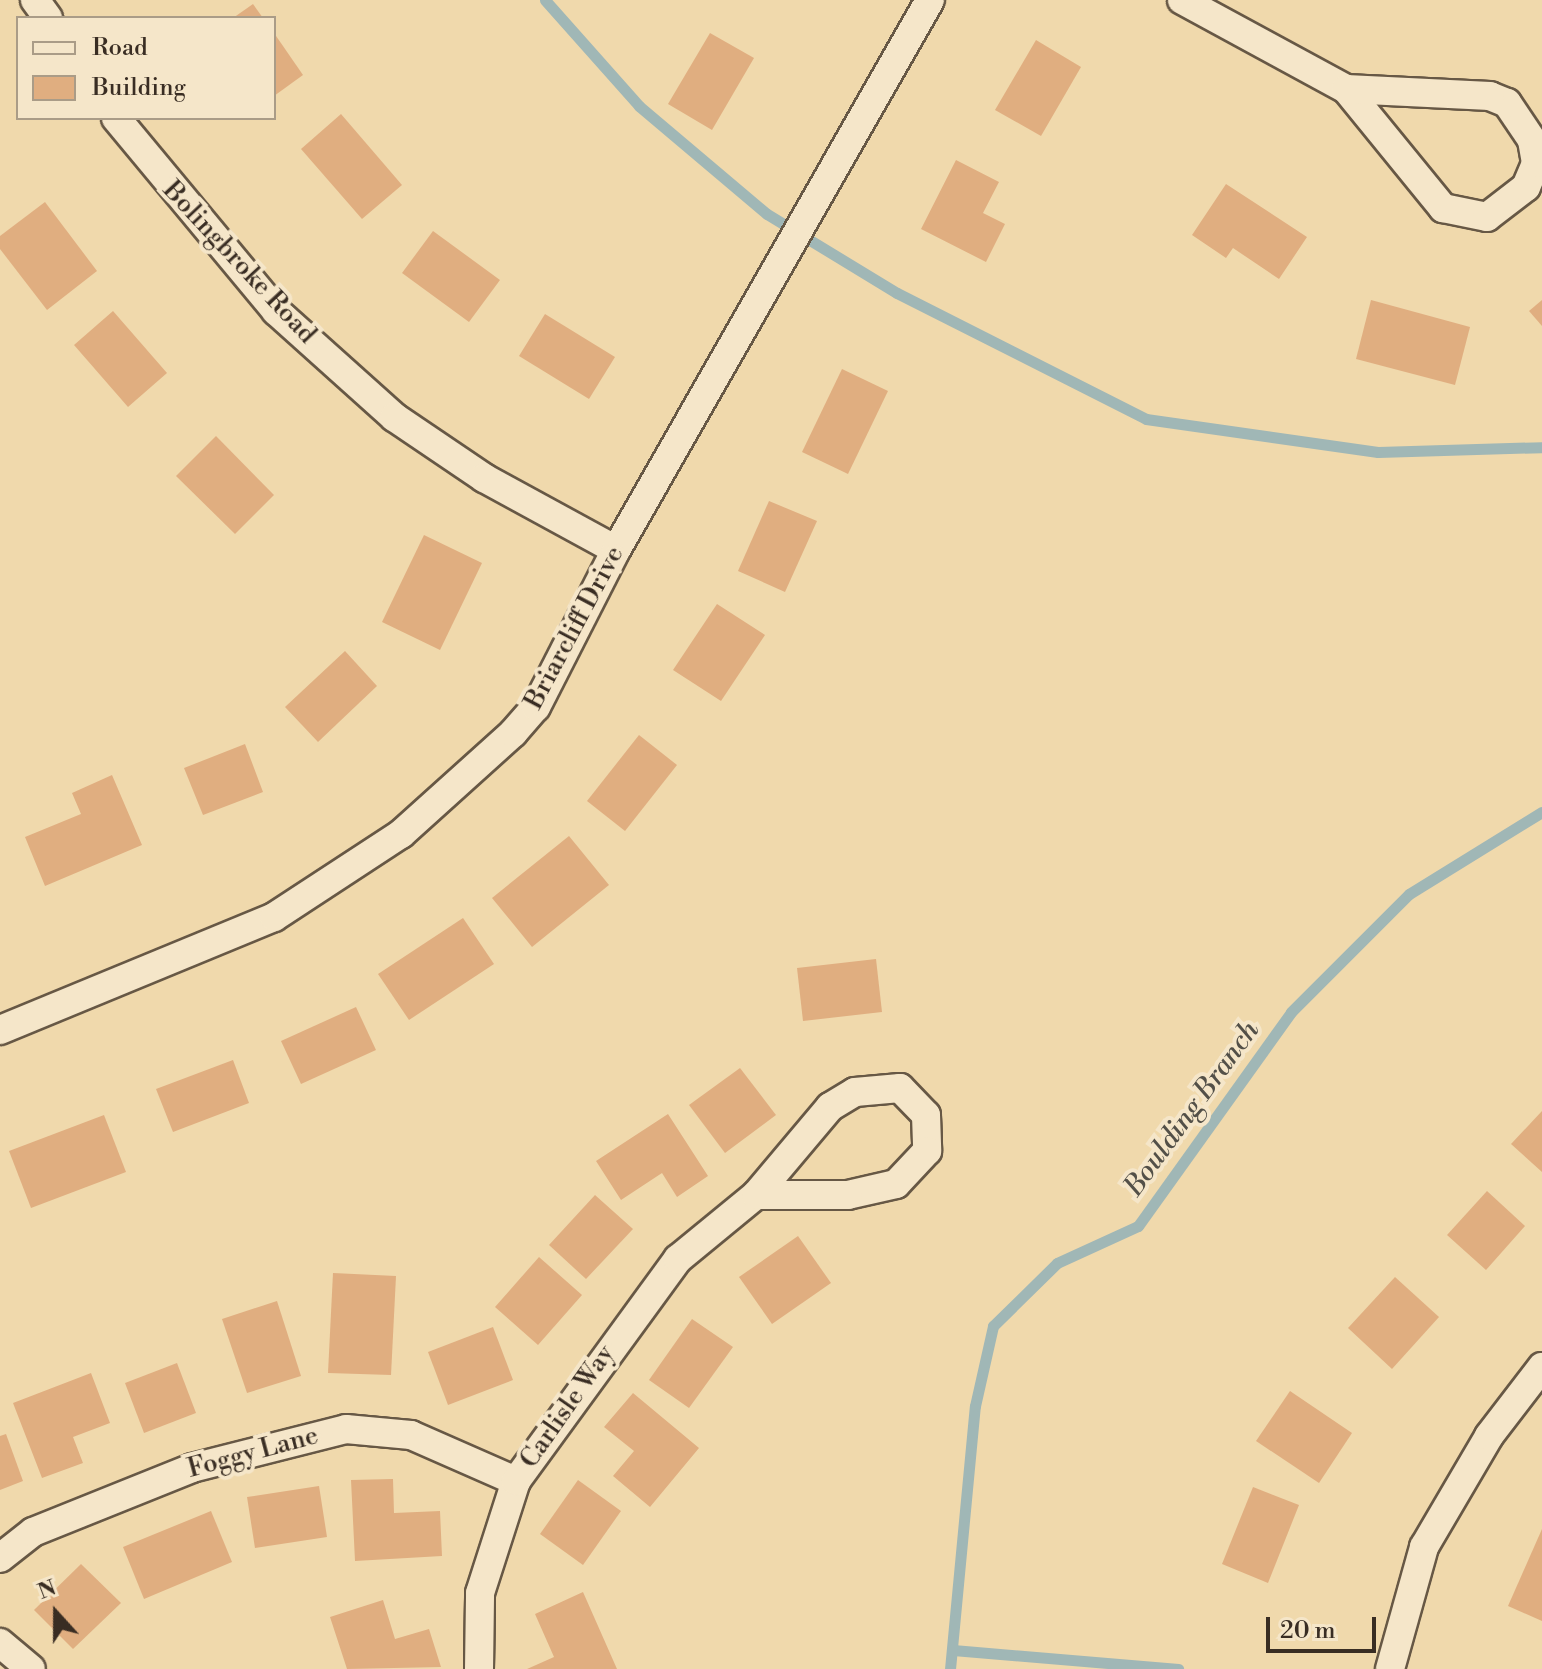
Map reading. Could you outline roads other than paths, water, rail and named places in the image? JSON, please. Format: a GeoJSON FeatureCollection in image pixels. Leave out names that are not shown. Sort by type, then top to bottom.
{"type":"FeatureCollection","features":[{"type":"Feature","properties":{"kind":"street","name":"Briarcliff Drive"},"geometry":{"type":"LineString","coordinates":[[0,1030],[274,917],[401,834],[536,707],[616,550],[930,0]]}},
{"type":"Feature","properties":{"kind":"street"},"geometry":{"type":"LineString","coordinates":[[1182,0],[1346,89],[1443,208],[1487,217],[1526,187],[1536,163],[1532,140],[1507,103],[1490,96],[1346,89]]}},
{"type":"Feature","properties":{"kind":"street","name":"Bolingbroke Road"},"geometry":{"type":"LineString","coordinates":[[118,120],[276,311],[394,417],[484,478],[616,550]]}},
{"type":"Feature","properties":{"kind":"street","name":"Carlisle Way"},"geometry":{"type":"LineString","coordinates":[[479,1669],[480,1593],[516,1481],[678,1259],[756,1195],[830,1107],[855,1092],[900,1088],[926,1115],[927,1151],[896,1184],[848,1195],[756,1195]]}},
{"type":"Feature","properties":{"kind":"street"},"geometry":{"type":"LineString","coordinates":[[1390,1669],[1424,1547],[1489,1436],[1542,1367]]}},
{"type":"Feature","properties":{"kind":"street","name":"Foggy Lane"},"geometry":{"type":"LineString","coordinates":[[0,1558],[33,1532],[192,1468],[346,1429],[411,1435],[516,1481]]}},
{"type":"Feature","properties":{"kind":"street"},"geometry":{"type":"LineString","coordinates":[[0,1643],[31,1669]]}},
{"type":"Feature","properties":{"kind":"waterway"},"geometry":{"type":"LineString","coordinates":[[545,0],[639,106],[767,214],[897,293],[1146,419],[1378,452],[1542,447]]}},
{"type":"Feature","properties":{"kind":"waterway","name":"Boulding Branch"},"geometry":{"type":"LineString","coordinates":[[950,1669],[975,1406],[993,1326],[1057,1263],[1138,1226],[1291,1012],[1409,894],[1542,812]]}},
{"type":"Feature","properties":{"kind":"waterway"},"geometry":{"type":"LineString","coordinates":[[953,1650],[1178,1669]]}}]}
